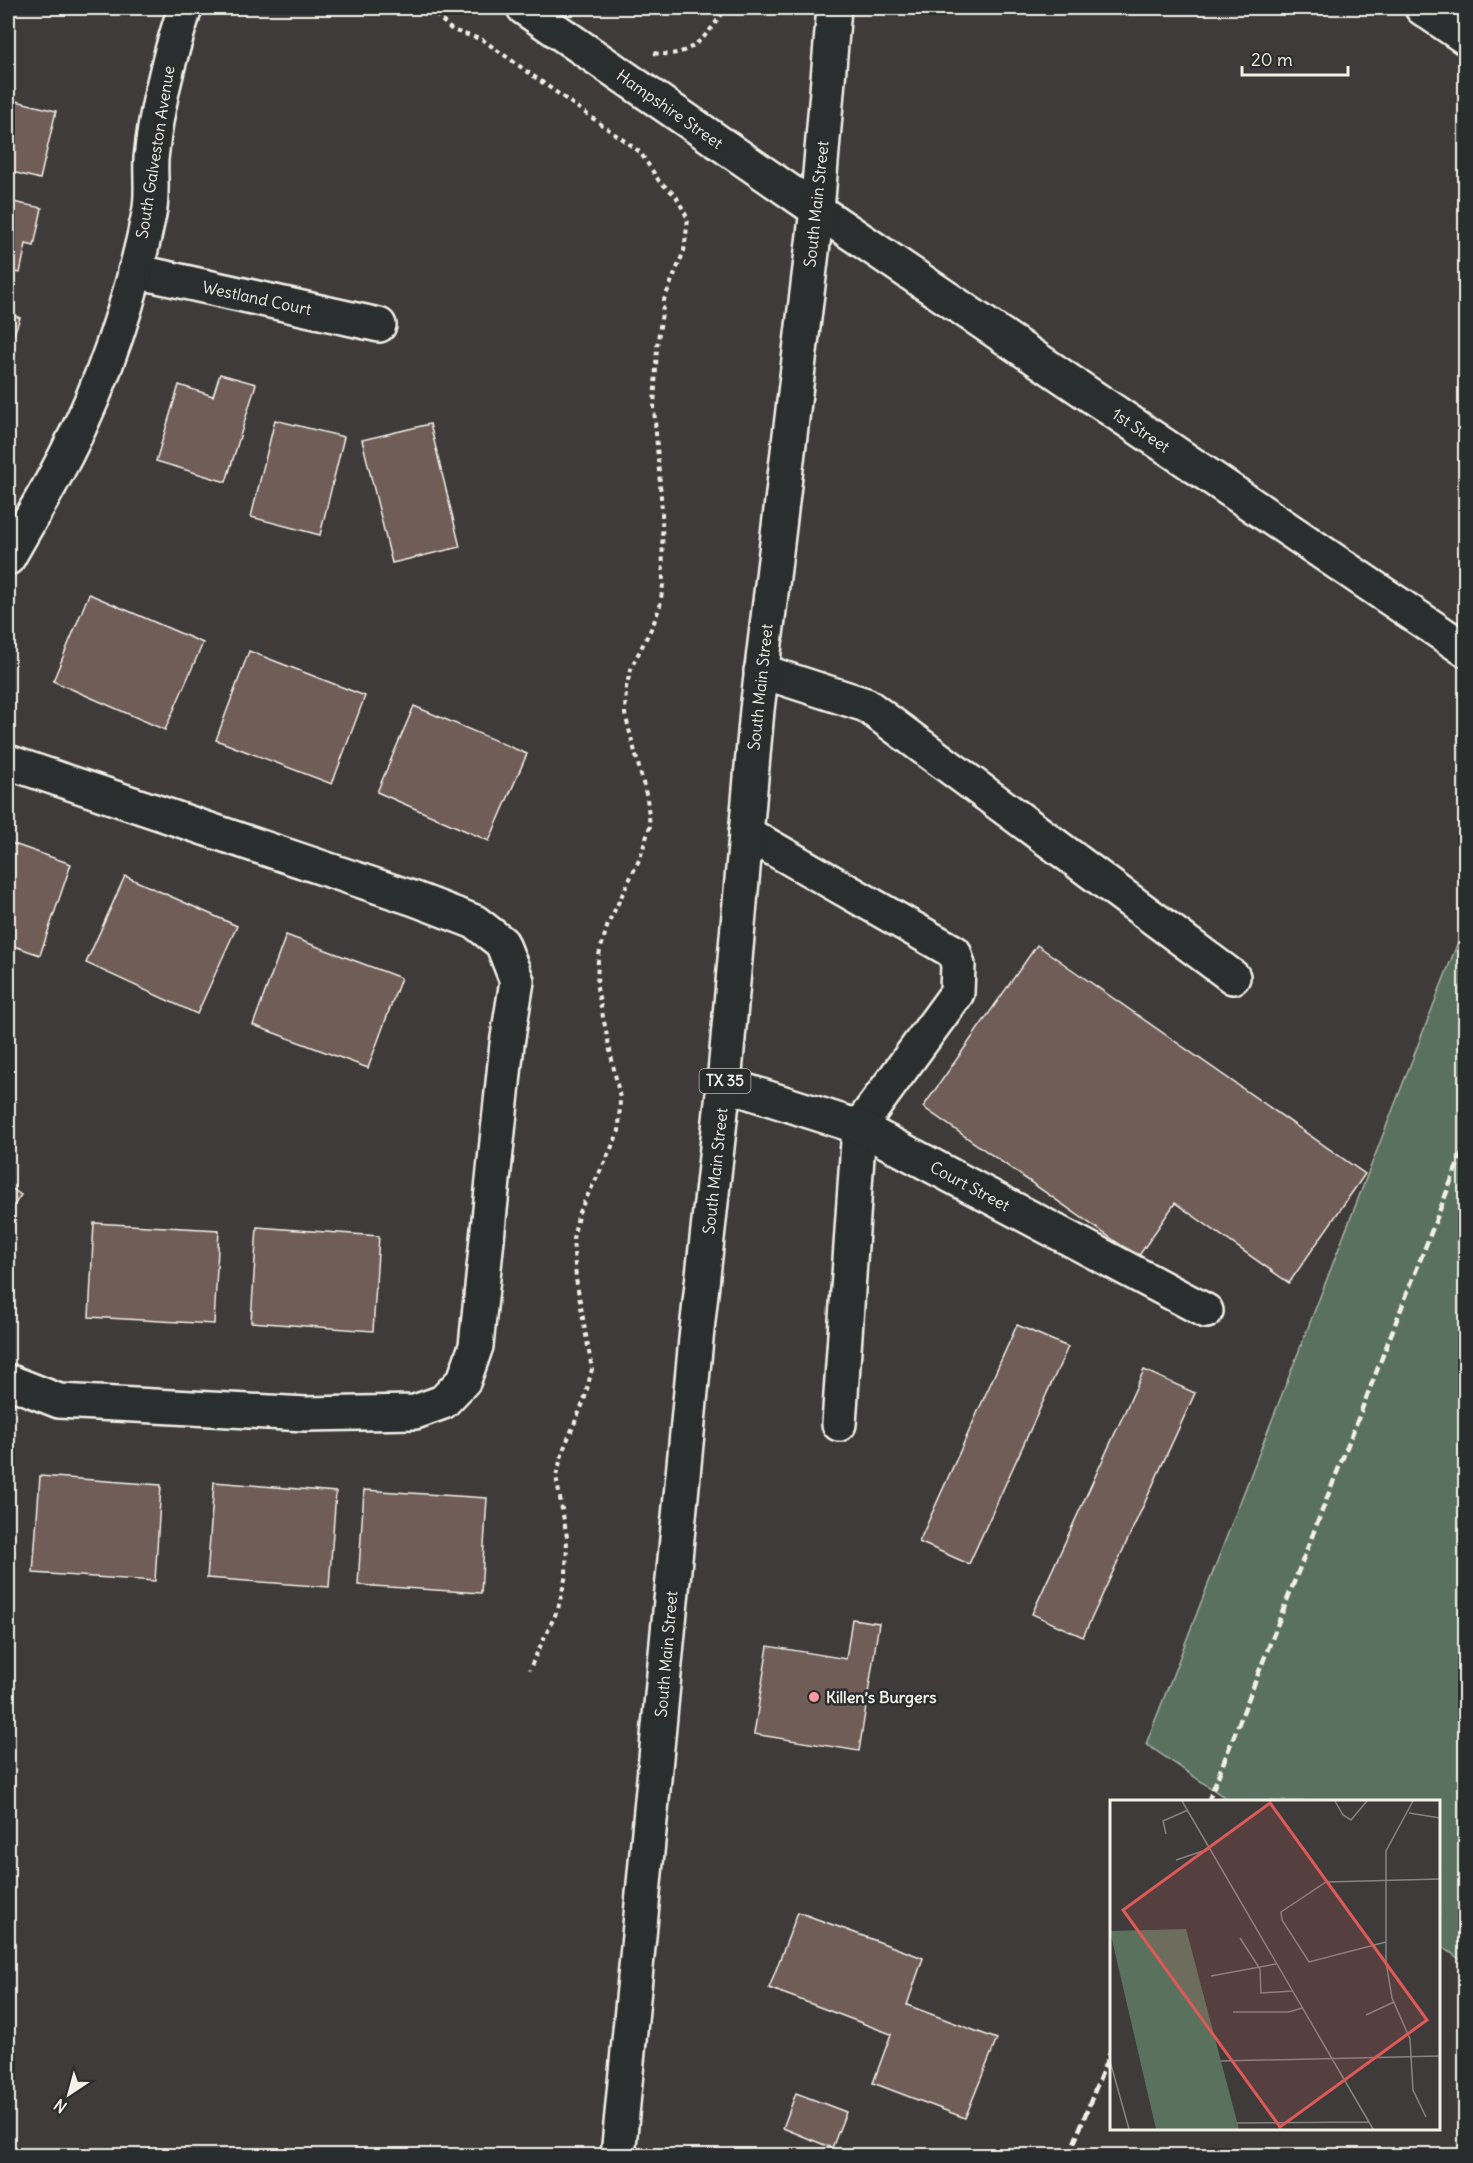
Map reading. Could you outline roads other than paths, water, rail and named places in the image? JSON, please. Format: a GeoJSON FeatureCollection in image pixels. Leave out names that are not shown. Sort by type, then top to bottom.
{"type":"FeatureCollection","features":[{"type":"Feature","properties":{"kind":"street","name":"South Galveston Avenue"},"geometry":{"type":"LineString","coordinates":[[8,558],[52,482],[80,424],[108,360],[125,311],[150,211],[151,159],[159,105],[170,54],[185,8]]}},
{"type":"Feature","properties":{"kind":"street","name":"Hampshire Street"},"geometry":{"type":"LineString","coordinates":[[524,8],[817,210]]}},
{"type":"Feature","properties":{"kind":"street","name":"South Main Street"},"geometry":{"type":"LineString","coordinates":[[618,2156],[696,1339],[724,1084],[761,670],[817,210],[834,8]]}},
{"type":"Feature","properties":{"kind":"street"},"geometry":{"type":"LineString","coordinates":[[1422,8],[1466,38]]}},
{"type":"Feature","properties":{"kind":"street","name":"1st Street"},"geometry":{"type":"LineString","coordinates":[[817,210],[1466,650]]}},
{"type":"Feature","properties":{"kind":"street","name":"Westland Court"},"geometry":{"type":"LineString","coordinates":[[135,271],[379,325]]}},
{"type":"Feature","properties":{"kind":"street"},"geometry":{"type":"LineString","coordinates":[[761,670],[866,705],[1233,977]]}},
{"type":"Feature","properties":{"kind":"street"},"geometry":{"type":"LineString","coordinates":[[8,762],[415,899],[475,922],[502,943],[517,981],[507,1044],[476,1346],[464,1380],[443,1402],[415,1412],[306,1414],[59,1401],[8,1381]]}},
{"type":"Feature","properties":{"kind":"street"},"geometry":{"type":"LineString","coordinates":[[746,833],[954,952],[958,965],[957,993],[859,1127],[839,1424]]}},
{"type":"Feature","properties":{"kind":"street","name":"Court Street"},"geometry":{"type":"LineString","coordinates":[[724,1084],[859,1127],[1206,1311]]}},
{"type":"Feature","properties":{"kind":"railway"},"geometry":{"type":"LineString","coordinates":[[1209,1800],[1466,1143]]}},
{"type":"Feature","properties":{"kind":"railway"},"geometry":{"type":"LineString","coordinates":[[1069,2156],[1110,2052]]}},
{"type":"Feature","properties":{"kind":"place","name":"Killen’s Burgers"},"geometry":{"type":"Point","coordinates":[814,1697]}}]}
